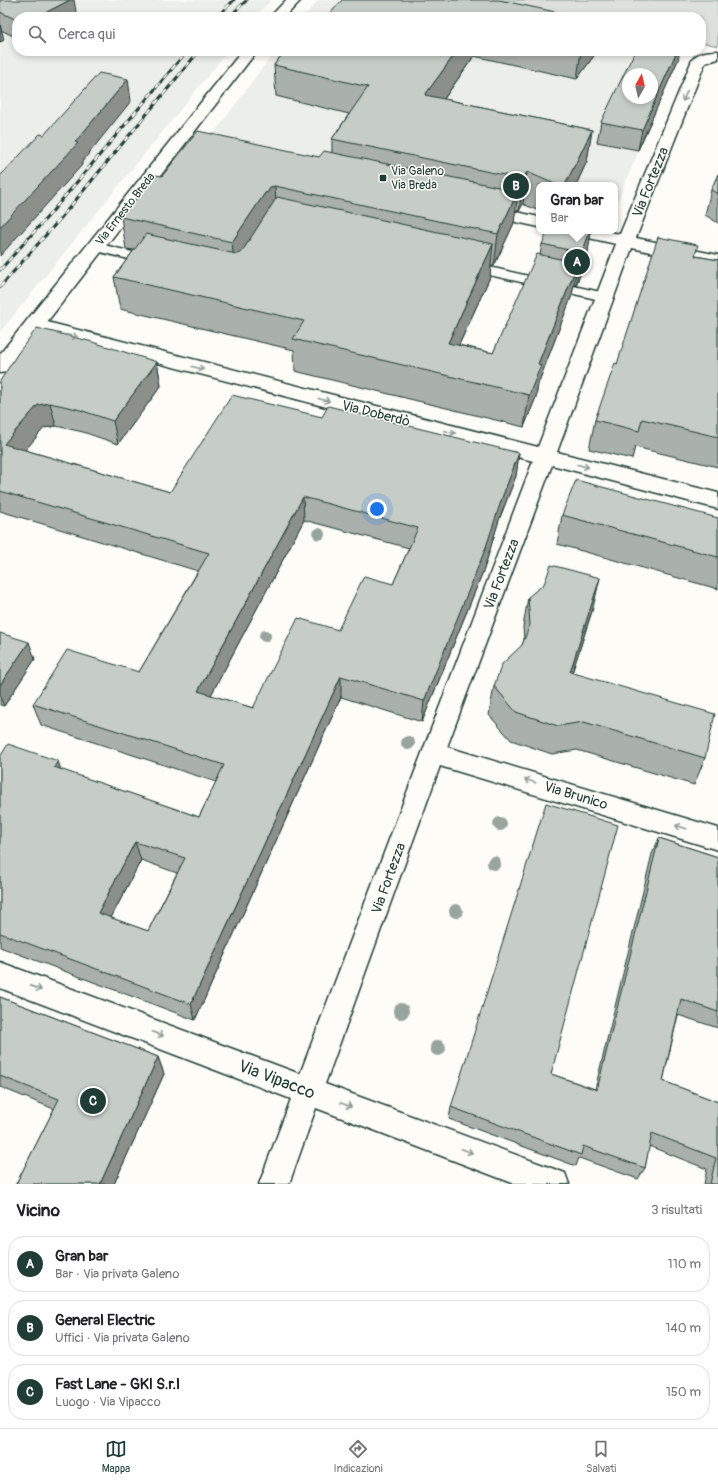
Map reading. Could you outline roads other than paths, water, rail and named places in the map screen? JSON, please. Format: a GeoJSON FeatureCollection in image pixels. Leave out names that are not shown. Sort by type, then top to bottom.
{"type":"FeatureCollection","features":[{"type":"Feature","properties":{"kind":"street"},"geometry":{"type":"LineString","coordinates":[[282,12],[294,0]]}},
{"type":"Feature","properties":{"kind":"street"},"geometry":{"type":"LineString","coordinates":[[706,56],[718,55]]}},
{"type":"Feature","properties":{"kind":"street","name":"Via Ernesto Breda"},"geometry":{"type":"LineString","coordinates":[[0,367],[96,247],[185,145],[247,56]]}},
{"type":"Feature","properties":{"kind":"street","name":"Via Fortezza"},"geometry":{"type":"LineString","coordinates":[[274,1184],[433,753],[696,56]]}},
{"type":"Feature","properties":{"kind":"street"},"geometry":{"type":"LineString","coordinates":[[471,207],[536,221]]}},
{"type":"Feature","properties":{"kind":"street"},"geometry":{"type":"LineString","coordinates":[[594,234],[718,261]]}},
{"type":"Feature","properties":{"kind":"street","name":"Via Doberdò"},"geometry":{"type":"LineString","coordinates":[[35,325],[718,501]]}},
{"type":"Feature","properties":{"kind":"street","name":"Via Brunico"},"geometry":{"type":"LineString","coordinates":[[433,753],[718,839]]}},
{"type":"Feature","properties":{"kind":"street","name":"Via Vipacco"},"geometry":{"type":"LineString","coordinates":[[0,975],[554,1184]]}},
{"type":"Feature","properties":{"kind":"lane"},"geometry":{"type":"LineString","coordinates":[[96,247],[158,262]]}},
{"type":"Feature","properties":{"kind":"lane"},"geometry":{"type":"LineString","coordinates":[[460,264],[605,297]]}},
{"type":"Feature","properties":{"kind":"railway"},"geometry":{"type":"LineString","coordinates":[[222,12],[234,0]]}},
{"type":"Feature","properties":{"kind":"railway"},"geometry":{"type":"LineString","coordinates":[[234,12],[247,0]]}},
{"type":"Feature","properties":{"kind":"railway"},"geometry":{"type":"LineString","coordinates":[[0,270],[50,214],[183,56]]}},
{"type":"Feature","properties":{"kind":"railway"},"geometry":{"type":"LineString","coordinates":[[0,287],[60,219],[195,56]]}},
{"type":"Feature","properties":{"kind":"place","name":"Via Galeno Via Breda"},"geometry":{"type":"Point","coordinates":[383,178]}},
{"type":"Feature","properties":{"kind":"place","name":"General Electric"},"geometry":{"type":"Point","coordinates":[516,186]}},
{"type":"Feature","properties":{"kind":"place","name":"Gran bar"},"geometry":{"type":"Point","coordinates":[577,262]}},
{"type":"Feature","properties":{"kind":"place","name":"Fast Lane - GKI S.r.l"},"geometry":{"type":"Point","coordinates":[93,1101]}}]}
